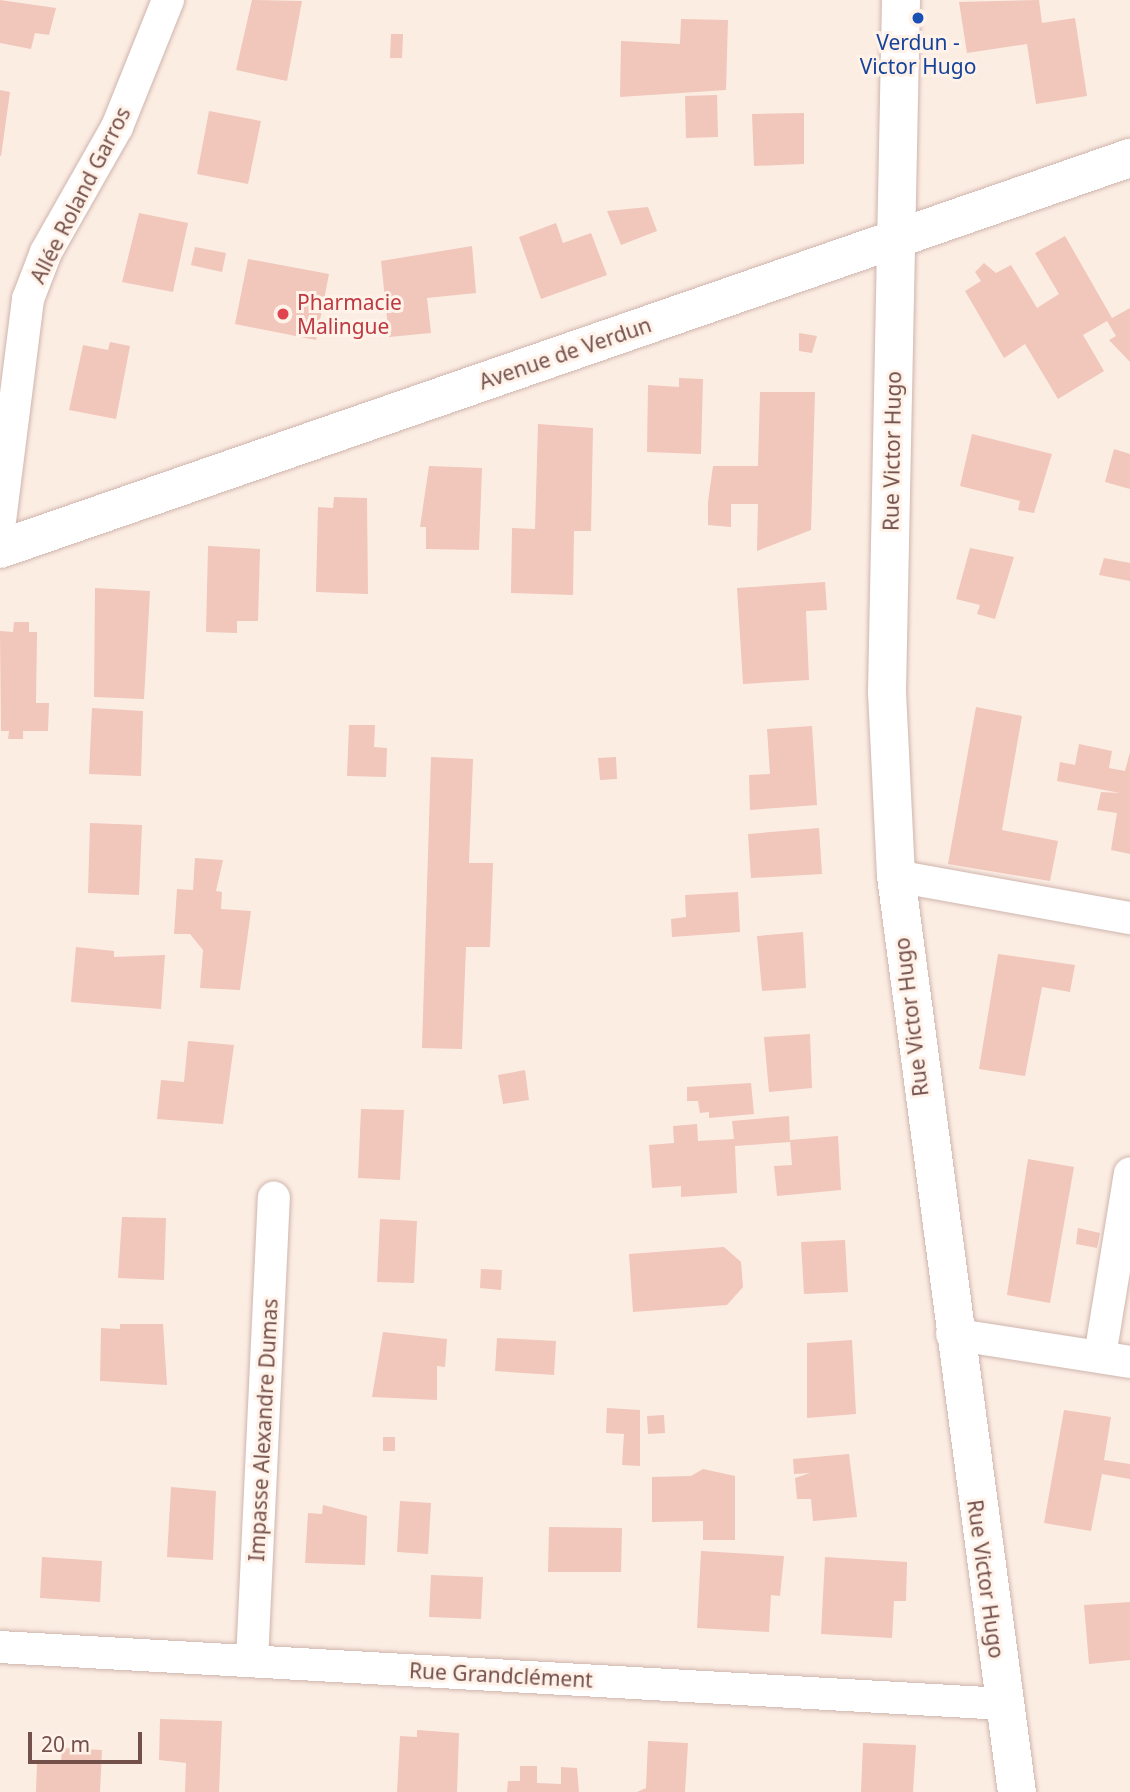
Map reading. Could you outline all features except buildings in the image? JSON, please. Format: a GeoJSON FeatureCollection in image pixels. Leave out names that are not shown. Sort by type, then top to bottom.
{"type":"FeatureCollection","features":[{"type":"Feature","properties":{"kind":"street","name":"Allée Roland Garros"},"geometry":{"type":"LineString","coordinates":[[0,521],[28,299],[46,252],[117,127],[168,0]]}},
{"type":"Feature","properties":{"kind":"street","name":"Rue Victor Hugo"},"geometry":{"type":"LineString","coordinates":[[901,0],[887,692],[896,876],[952,1334],[1017,1792]]}},
{"type":"Feature","properties":{"kind":"street","name":"Avenue de Verdun"},"geometry":{"type":"LineString","coordinates":[[0,549],[898,236],[1130,158]]}},
{"type":"Feature","properties":{"kind":"street"},"geometry":{"type":"LineString","coordinates":[[896,876],[1130,918]]}},
{"type":"Feature","properties":{"kind":"street"},"geometry":{"type":"LineString","coordinates":[[952,1334],[1115,1359],[1130,1173]]}},
{"type":"Feature","properties":{"kind":"street","name":"Impasse Alexandre Dumas"},"geometry":{"type":"LineString","coordinates":[[252,1661],[275,1198]]}},
{"type":"Feature","properties":{"kind":"street","name":"Rue Grandclément"},"geometry":{"type":"LineString","coordinates":[[0,1647],[1003,1703]]}},
{"type":"Feature","properties":{"kind":"place","name":"Verdun - Victor Hugo"},"geometry":{"type":"Point","coordinates":[918,18]}},
{"type":"Feature","properties":{"kind":"place","name":"Pharmacie Malingue"},"geometry":{"type":"Point","coordinates":[283,314]}}]}
